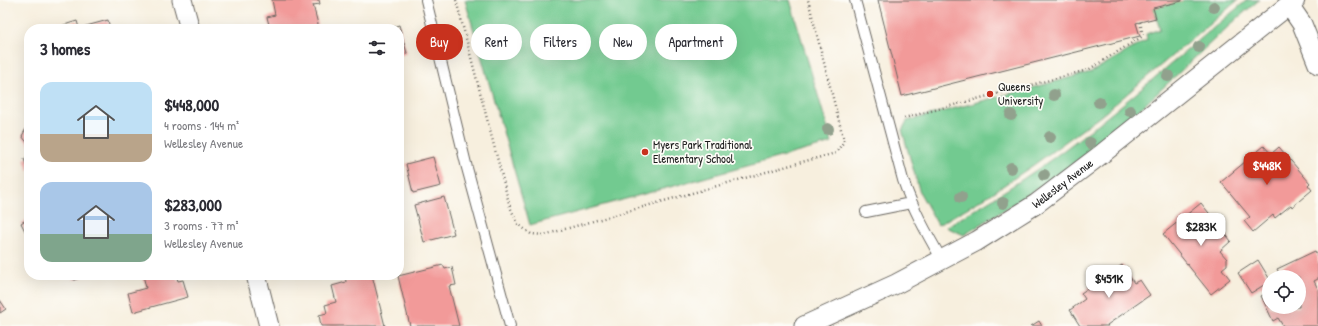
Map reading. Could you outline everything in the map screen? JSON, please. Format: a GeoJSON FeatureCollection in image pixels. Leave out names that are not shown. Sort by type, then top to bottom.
{"type":"FeatureCollection","features":[{"type":"Feature","properties":{"kind":"street"},"geometry":{"type":"LineString","coordinates":[[182,0],[189,24]]}},
{"type":"Feature","properties":{"kind":"street"},"geometry":{"type":"LineString","coordinates":[[1292,2],[1318,64]]}},
{"type":"Feature","properties":{"kind":"street","name":"Wellesley Avenue"},"geometry":{"type":"LineString","coordinates":[[804,326],[873,296],[942,260],[1036,204],[1127,135],[1292,2]]}},
{"type":"Feature","properties":{"kind":"street"},"geometry":{"type":"LineString","coordinates":[[257,280],[269,326]]}},
{"type":"Feature","properties":{"kind":"lane"},"geometry":{"type":"LineString","coordinates":[[426,0],[467,168],[510,326]]}},
{"type":"Feature","properties":{"kind":"lane"},"geometry":{"type":"LineString","coordinates":[[855,0],[903,180],[911,203],[942,260]]}},
{"type":"Feature","properties":{"kind":"lane"},"geometry":{"type":"LineString","coordinates":[[866,212],[911,203]]}},
{"type":"Feature","properties":{"kind":"path"},"geometry":{"type":"LineString","coordinates":[[456,0],[510,207],[518,224],[530,234],[544,235],[836,153],[844,141],[808,0]]}},
{"type":"Feature","properties":{"kind":"path"},"geometry":{"type":"LineString","coordinates":[[887,122],[1088,70],[1143,36],[1140,22]]}},
{"type":"Feature","properties":{"kind":"green space"},"geometry":{"type":"Polygon","coordinates":[[[465,0],[790,0],[832,143],[530,225],[482,60],[522,60],[522,24],[472,24],[465,0]]]}},
{"type":"Feature","properties":{"kind":"green space"},"geometry":{"type":"Polygon","coordinates":[[[1184,0],[1238,0],[1102,115],[991,194],[938,225],[920,193],[902,130],[907,121],[1091,72],[1147,40],[1146,34],[1160,29],[1153,8],[1184,0]]]}},
{"type":"Feature","properties":{"kind":"green space"},"geometry":{"type":"Polygon","coordinates":[[[1247,0],[1259,0],[1139,110],[1098,145],[1032,192],[964,235],[946,227],[1023,179],[1068,147],[1136,93],[1247,0]]]}},
{"type":"Feature","properties":{"kind":"building"},"geometry":{"type":"Polygon","coordinates":[[[272,0],[319,0],[320,4],[313,5],[318,24],[269,24],[267,17],[275,15],[272,0]]]}},
{"type":"Feature","properties":{"kind":"building"},"geometry":{"type":"Polygon","coordinates":[[[878,0],[1182,1],[1153,8],[1156,18],[1136,23],[1140,36],[902,96],[878,0]]]}},
{"type":"Feature","properties":{"kind":"building"},"geometry":{"type":"Polygon","coordinates":[[[108,20],[109,24],[94,24],[108,20]]]}},
{"type":"Feature","properties":{"kind":"building"},"geometry":{"type":"Polygon","coordinates":[[[77,21],[78,24],[67,24],[77,21]]]}},
{"type":"Feature","properties":{"kind":"building"},"geometry":{"type":"Polygon","coordinates":[[[404,42],[407,53],[404,54],[404,42]]]}},
{"type":"Feature","properties":{"kind":"building"},"geometry":{"type":"Polygon","coordinates":[[[1264,146],[1271,154],[1279,147],[1310,183],[1308,185],[1312,190],[1292,207],[1291,205],[1275,218],[1273,215],[1253,232],[1244,221],[1250,217],[1221,182],[1264,146]]]}},
{"type":"Feature","properties":{"kind":"building"},"geometry":{"type":"Polygon","coordinates":[[[433,157],[441,186],[413,193],[406,164],[433,157]]]}},
{"type":"Feature","properties":{"kind":"building"},"geometry":{"type":"Polygon","coordinates":[[[444,197],[454,234],[424,242],[414,205],[444,197]]]}},
{"type":"Feature","properties":{"kind":"building"},"geometry":{"type":"Polygon","coordinates":[[[1201,203],[1231,241],[1220,251],[1227,259],[1227,265],[1222,269],[1230,279],[1211,294],[1163,234],[1201,203]]]}},
{"type":"Feature","properties":{"kind":"building"},"geometry":{"type":"Polygon","coordinates":[[[24,221],[24,229],[21,223],[24,221]]]}},
{"type":"Feature","properties":{"kind":"building"},"geometry":{"type":"Polygon","coordinates":[[[1315,251],[1318,257],[1318,279],[1314,281],[1318,289],[1318,326],[1283,326],[1278,318],[1273,321],[1270,314],[1306,314],[1306,270],[1277,269],[1315,251]]]}},
{"type":"Feature","properties":{"kind":"building"},"geometry":{"type":"Polygon","coordinates":[[[1258,260],[1264,270],[1262,270],[1262,286],[1251,293],[1238,273],[1258,260]]]}},
{"type":"Feature","properties":{"kind":"building"},"geometry":{"type":"Polygon","coordinates":[[[443,265],[445,269],[452,267],[456,285],[449,286],[459,326],[410,326],[399,280],[404,280],[404,275],[443,265]]]}},
{"type":"Feature","properties":{"kind":"building"},"geometry":{"type":"Polygon","coordinates":[[[1122,265],[1134,283],[1140,280],[1150,295],[1107,325],[1108,326],[1080,326],[1070,310],[1085,299],[1081,293],[1122,265]]]}},
{"type":"Feature","properties":{"kind":"building"},"geometry":{"type":"Polygon","coordinates":[[[144,280],[183,280],[188,297],[133,312],[128,293],[146,288],[144,280]]]}},
{"type":"Feature","properties":{"kind":"building"},"geometry":{"type":"Polygon","coordinates":[[[346,280],[373,280],[385,326],[321,326],[319,315],[327,313],[325,305],[336,302],[332,286],[346,282],[346,280]]]}},
{"type":"Feature","properties":{"kind":"building"},"geometry":{"type":"Polygon","coordinates":[[[0,300],[6,309],[0,313],[0,300]]]}},
{"type":"Feature","properties":{"kind":"building"},"geometry":{"type":"Polygon","coordinates":[[[1039,321],[1042,326],[1031,326],[1039,321]]]}},
{"type":"Feature","properties":{"kind":"place","name":"Queens University"},"geometry":{"type":"Point","coordinates":[990,94]}},
{"type":"Feature","properties":{"kind":"place","name":"Myers Park Traditional Elementary School"},"geometry":{"type":"Point","coordinates":[645,152]}}]}
